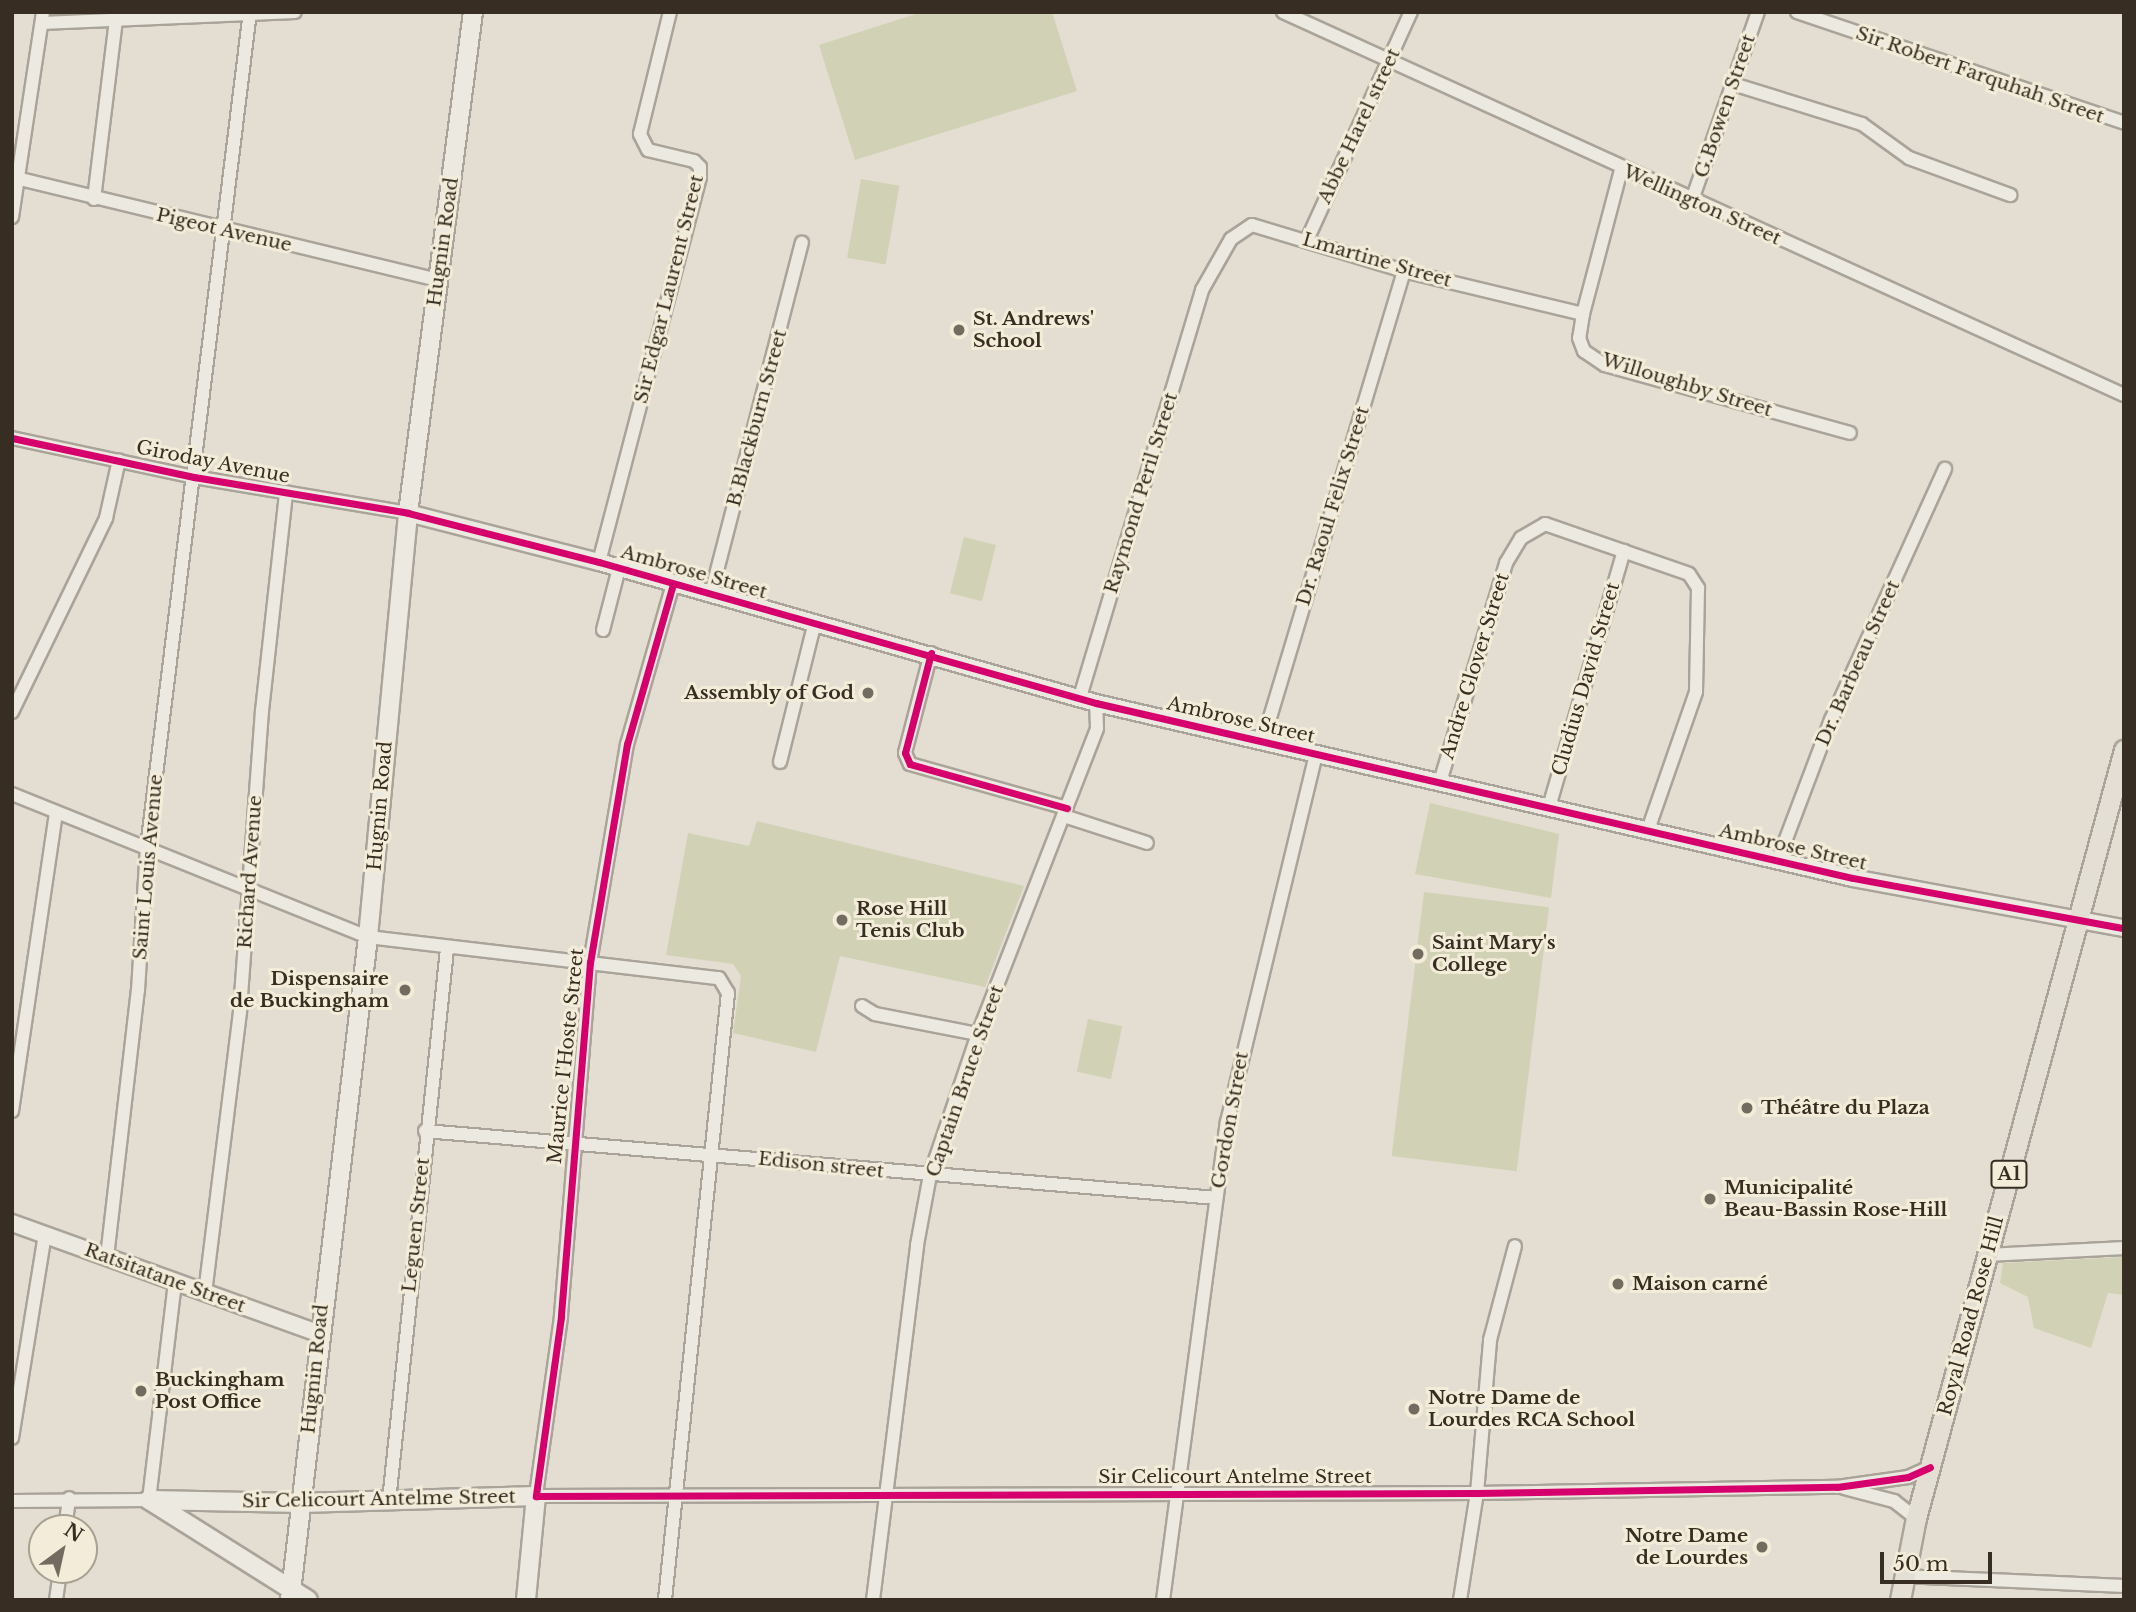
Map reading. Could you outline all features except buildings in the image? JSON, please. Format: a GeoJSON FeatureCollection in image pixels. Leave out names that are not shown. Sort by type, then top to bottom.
{"type":"FeatureCollection","features":[{"type":"Feature","properties":{"kind":"main road","name":"Hugnin Road"},"geometry":{"type":"LineString","coordinates":[[290,1595],[302,1503],[318,1333],[368,937],[408,513],[473,12]]}},
{"type":"Feature","properties":{"kind":"main road","name":"Royal Road Rose Hill"},"geometry":{"type":"LineString","coordinates":[[1900,1600],[1902,1576],[1916,1518],[2076,918],[2124,750]]}},
{"type":"Feature","properties":{"kind":"main road","name":"Sir Celicourt Antelme Street"},"geometry":{"type":"LineString","coordinates":[[149,1500],[302,1503],[536,1496]]}},
{"type":"Feature","properties":{"kind":"main road"},"geometry":{"type":"LineString","coordinates":[[526,1600],[536,1496]]}},
{"type":"Feature","properties":{"kind":"main road"},"geometry":{"type":"LineString","coordinates":[[149,1500],[290,1595],[308,1600]]}},
{"type":"Feature","properties":{"kind":"street"},"geometry":{"type":"LineString","coordinates":[[12,217],[14,178],[42,18],[116,21],[135,16],[295,12]]}},
{"type":"Feature","properties":{"kind":"street","name":"Sir Edgar Laurent Street"},"geometry":{"type":"LineString","coordinates":[[599,562],[700,177],[700,167],[694,161],[648,150],[639,134],[670,12]]}},
{"type":"Feature","properties":{"kind":"street","name":"Wellington Street"},"geometry":{"type":"LineString","coordinates":[[1283,12],[1621,170],[2124,395]]}},
{"type":"Feature","properties":{"kind":"street","name":"Abbe Harel street"},"geometry":{"type":"LineString","coordinates":[[1307,240],[1411,12]]}},
{"type":"Feature","properties":{"kind":"street","name":"G.Bowen Street"},"geometry":{"type":"LineString","coordinates":[[1692,200],[1758,12]]}},
{"type":"Feature","properties":{"kind":"street","name":"Sir Robert Farquhah Street"},"geometry":{"type":"LineString","coordinates":[[1797,12],[2124,124]]}},
{"type":"Feature","properties":{"kind":"street","name":"Saint Louis Avenue"},"geometry":{"type":"LineString","coordinates":[[107,1257],[138,990],[147,848],[250,14]]}},
{"type":"Feature","properties":{"kind":"street"},"geometry":{"type":"LineString","coordinates":[[94,199],[116,21]]}},
{"type":"Feature","properties":{"kind":"street"},"geometry":{"type":"LineString","coordinates":[[1733,84],[1862,124],[1909,158],[2010,195]]}},
{"type":"Feature","properties":{"kind":"street","name":"Willoughby Street"},"geometry":{"type":"LineString","coordinates":[[1621,170],[1583,314],[1579,338],[1584,351],[1605,365],[1850,433]]}},
{"type":"Feature","properties":{"kind":"street","name":"Pigeot Avenue"},"geometry":{"type":"LineString","coordinates":[[14,178],[437,280]]}},
{"type":"Feature","properties":{"kind":"street","name":"Lmartine Street"},"geometry":{"type":"LineString","coordinates":[[1202,289],[1231,239],[1252,225],[1404,271],[1583,314]]}},
{"type":"Feature","properties":{"kind":"street","name":"B.Blackburn Street"},"geometry":{"type":"LineString","coordinates":[[711,594],[802,243]]}},
{"type":"Feature","properties":{"kind":"street","name":"Dr. Raoul Felix Street"},"geometry":{"type":"LineString","coordinates":[[1263,741],[1404,271]]}},
{"type":"Feature","properties":{"kind":"street","name":"Raymond Peril Street"},"geometry":{"type":"LineString","coordinates":[[1080,697],[1202,289]]}},
{"type":"Feature","properties":{"kind":"street","name":"Giroday Avenue"},"geometry":{"type":"LineString","coordinates":[[12,438],[194,477],[408,513]]}},
{"type":"Feature","properties":{"kind":"street"},"geometry":{"type":"LineString","coordinates":[[12,712],[106,518],[119,460]]}},
{"type":"Feature","properties":{"kind":"street","name":"Dr. Barbeau Street"},"geometry":{"type":"LineString","coordinates":[[1778,860],[1831,720],[1945,469]]}},
{"type":"Feature","properties":{"kind":"street","name":"Richard Avenue"},"geometry":{"type":"LineString","coordinates":[[205,1293],[240,1010],[261,711],[286,492]]}},
{"type":"Feature","properties":{"kind":"street","name":"Ambrose Street"},"geometry":{"type":"LineString","coordinates":[[408,513],[599,562],[930,653],[1096,703],[1778,860],[2124,928]]}},
{"type":"Feature","properties":{"kind":"street","name":"Andre Glover Street"},"geometry":{"type":"LineString","coordinates":[[1440,782],[1506,563],[1521,538],[1545,524],[1689,574],[1698,588],[1696,692],[1648,830]]}},
{"type":"Feature","properties":{"kind":"street","name":"Cludius David Street"},"geometry":{"type":"LineString","coordinates":[[1549,807],[1624,551]]}},
{"type":"Feature","properties":{"kind":"street"},"geometry":{"type":"LineString","coordinates":[[603,630],[619,568]]}},
{"type":"Feature","properties":{"kind":"street","name":"Maurice I'Hoste Street"},"geometry":{"type":"LineString","coordinates":[[536,1496],[561,1317],[572,1141],[590,962],[627,744],[673,584]]}},
{"type":"Feature","properties":{"kind":"street"},"geometry":{"type":"LineString","coordinates":[[780,762],[815,622]]}},
{"type":"Feature","properties":{"kind":"street"},"geometry":{"type":"LineString","coordinates":[[930,653],[905,753],[910,764],[1065,812],[1147,843]]}},
{"type":"Feature","properties":{"kind":"street","name":"Captain Bruce Street"},"geometry":{"type":"LineString","coordinates":[[873,1600],[917,1245],[930,1175],[978,1034],[1097,728],[1096,703]]}},
{"type":"Feature","properties":{"kind":"street","name":"Gordon Street"},"geometry":{"type":"LineString","coordinates":[[1163,1600],[1227,1122],[1258,981],[1316,754]]}},
{"type":"Feature","properties":{"kind":"street"},"geometry":{"type":"LineString","coordinates":[[12,794],[56,814],[368,937],[447,949],[590,962],[719,978],[728,993],[714,1155],[664,1600]]}},
{"type":"Feature","properties":{"kind":"street"},"geometry":{"type":"LineString","coordinates":[[12,1111],[56,814]]}},
{"type":"Feature","properties":{"kind":"street","name":"Leguen Street"},"geometry":{"type":"LineString","coordinates":[[389,1501],[425,1132],[447,949]]}},
{"type":"Feature","properties":{"kind":"street"},"geometry":{"type":"LineString","coordinates":[[862,1006],[875,1014],[978,1034]]}},
{"type":"Feature","properties":{"kind":"street","name":"Edison street"},"geometry":{"type":"LineString","coordinates":[[425,1132],[572,1141],[930,1175],[1216,1198]]}},
{"type":"Feature","properties":{"kind":"street","name":"Ratsitatane Street"},"geometry":{"type":"LineString","coordinates":[[12,1223],[318,1333]]}},
{"type":"Feature","properties":{"kind":"street"},"geometry":{"type":"LineString","coordinates":[[12,1438],[45,1235]]}},
{"type":"Feature","properties":{"kind":"street"},"geometry":{"type":"LineString","coordinates":[[1460,1600],[1477,1493],[1490,1340],[1516,1246]]}},
{"type":"Feature","properties":{"kind":"street"},"geometry":{"type":"LineString","coordinates":[[1988,1255],[2124,1248]]}},
{"type":"Feature","properties":{"kind":"street"},"geometry":{"type":"LineString","coordinates":[[149,1500],[175,1282]]}},
{"type":"Feature","properties":{"kind":"street","name":"Sir Celicourt Antelme Street"},"geometry":{"type":"LineString","coordinates":[[536,1496],[886,1492],[1477,1493],[1837,1487],[1908,1477],[1930,1467]]}},
{"type":"Feature","properties":{"kind":"street","name":"Sir Celicourt Antelme Street"},"geometry":{"type":"LineString","coordinates":[[1837,1487],[1894,1501],[1916,1518]]}},
{"type":"Feature","properties":{"kind":"street"},"geometry":{"type":"LineString","coordinates":[[67,1514],[69,1498]]}},
{"type":"Feature","properties":{"kind":"street","name":"Sir Celicourt Antelme Street"},"geometry":{"type":"LineString","coordinates":[[12,1501],[69,1498],[149,1500]]}},
{"type":"Feature","properties":{"kind":"street"},"geometry":{"type":"LineString","coordinates":[[1902,1576],[2124,1586]]}},
{"type":"Feature","properties":{"kind":"green space"},"geometry":{"type":"Polygon","coordinates":[[[922,12],[1052,12],[1077,91],[855,160],[819,45],[922,12]]]}},
{"type":"Feature","properties":{"kind":"green space"},"geometry":{"type":"Polygon","coordinates":[[[861,179],[899,186],[886,265],[847,258],[861,179]]]}},
{"type":"Feature","properties":{"kind":"green space"},"geometry":{"type":"Polygon","coordinates":[[[964,537],[996,545],[982,601],[950,593],[964,537]]]}},
{"type":"Feature","properties":{"kind":"green space"},"geometry":{"type":"Polygon","coordinates":[[[1430,803],[1559,834],[1551,898],[1415,874],[1430,803]]]}},
{"type":"Feature","properties":{"kind":"green space","name":"Rose Hill Tenis Club"},"geometry":{"type":"Polygon","coordinates":[[[757,821],[1024,886],[985,987],[840,956],[816,1052],[733,1033],[741,976],[733,964],[666,955],[688,833],[749,846],[757,821]]]}},
{"type":"Feature","properties":{"kind":"green space"},"geometry":{"type":"Polygon","coordinates":[[[1424,892],[1549,907],[1517,1171],[1392,1156],[1424,892]]]}},
{"type":"Feature","properties":{"kind":"green space"},"geometry":{"type":"Polygon","coordinates":[[[1088,1019],[1122,1026],[1111,1079],[1077,1072],[1088,1019]]]}},
{"type":"Feature","properties":{"kind":"green space"},"geometry":{"type":"Polygon","coordinates":[[[2124,1257],[2124,1295],[2108,1293],[2091,1348],[2034,1328],[2028,1297],[2000,1283],[2003,1263],[2124,1257]]]}},
{"type":"Feature","properties":{"kind":"cycle path"},"geometry":{"type":"LineString","coordinates":[[12,438],[194,477],[408,513],[599,562],[1096,703],[1853,878],[2124,928]]}},
{"type":"Feature","properties":{"kind":"cycle path"},"geometry":{"type":"LineString","coordinates":[[673,584],[627,744],[590,962],[561,1317],[536,1496],[1477,1493],[1837,1487],[1908,1477],[1930,1467]]}},
{"type":"Feature","properties":{"kind":"cycle path"},"geometry":{"type":"LineString","coordinates":[[931,653],[905,753],[910,764],[1067,808]]}},
{"type":"Feature","properties":{"kind":"place","name":"St. Andrews' School"},"geometry":{"type":"Point","coordinates":[959,330]}},
{"type":"Feature","properties":{"kind":"place","name":"Assembly of God"},"geometry":{"type":"Point","coordinates":[868,693]}},
{"type":"Feature","properties":{"kind":"place","name":"Rose Hill Tenis Club"},"geometry":{"type":"Point","coordinates":[842,920]}},
{"type":"Feature","properties":{"kind":"place","name":"Saint Mary's College"},"geometry":{"type":"Point","coordinates":[1418,954]}},
{"type":"Feature","properties":{"kind":"place","name":"Dispensaire de Buckingham"},"geometry":{"type":"Point","coordinates":[405,990]}},
{"type":"Feature","properties":{"kind":"place","name":"Théâtre du Plaza"},"geometry":{"type":"Point","coordinates":[1747,1108]}},
{"type":"Feature","properties":{"kind":"place","name":"Municipalité Beau-Bassin Rose-Hill"},"geometry":{"type":"Point","coordinates":[1710,1199]}},
{"type":"Feature","properties":{"kind":"place","name":"Maison carné"},"geometry":{"type":"Point","coordinates":[1618,1284]}},
{"type":"Feature","properties":{"kind":"place","name":"Buckingham Post Office"},"geometry":{"type":"Point","coordinates":[141,1391]}},
{"type":"Feature","properties":{"kind":"place","name":"Notre Dame de Lourdes RCA School"},"geometry":{"type":"Point","coordinates":[1414,1409]}},
{"type":"Feature","properties":{"kind":"place","name":"Notre Dame de Lourdes"},"geometry":{"type":"Point","coordinates":[1762,1547]}}]}
